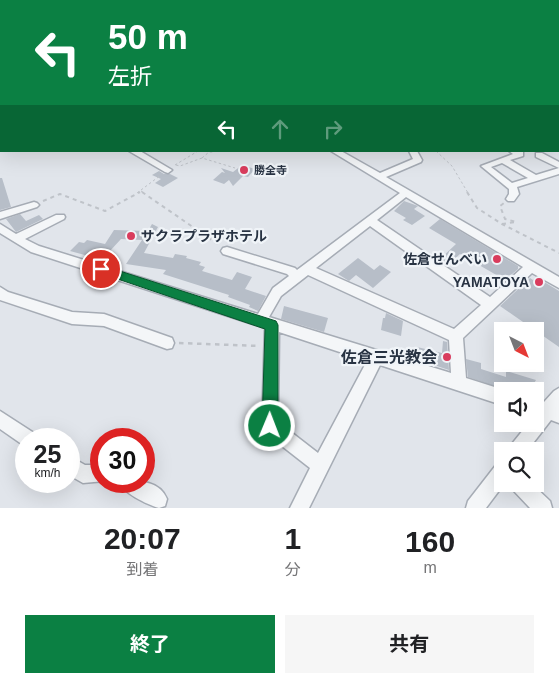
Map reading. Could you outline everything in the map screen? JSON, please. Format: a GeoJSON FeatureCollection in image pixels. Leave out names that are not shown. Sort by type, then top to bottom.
{"type":"FeatureCollection","features":[{"type":"Feature","properties":{"kind":"street"},"geometry":{"type":"LineString","coordinates":[[135,152],[168,170]]}},
{"type":"Feature","properties":{"kind":"street"},"geometry":{"type":"LineString","coordinates":[[337,152],[559,283]]}},
{"type":"Feature","properties":{"kind":"street"},"geometry":{"type":"LineString","coordinates":[[379,177],[418,160],[414,152]]}},
{"type":"Feature","properties":{"kind":"street"},"geometry":{"type":"LineString","coordinates":[[510,199],[514,194],[513,188],[496,177],[485,166],[520,154],[515,152]]}},
{"type":"Feature","properties":{"kind":"street"},"geometry":{"type":"LineString","coordinates":[[539,155],[559,165]]}},
{"type":"Feature","properties":{"kind":"street"},"geometry":{"type":"LineString","coordinates":[[503,160],[535,178]]}},
{"type":"Feature","properties":{"kind":"street"},"geometry":{"type":"LineString","coordinates":[[510,186],[559,171]]}},
{"type":"Feature","properties":{"kind":"street"},"geometry":{"type":"LineString","coordinates":[[320,465],[270,426],[272,347],[266,323],[277,292],[372,221],[406,193]]}},
{"type":"Feature","properties":{"kind":"street"},"geometry":{"type":"LineString","coordinates":[[0,216],[34,205]]}},
{"type":"Feature","properties":{"kind":"street"},"geometry":{"type":"LineString","coordinates":[[16,239],[60,217]]}},
{"type":"Feature","properties":{"kind":"street"},"geometry":{"type":"LineString","coordinates":[[372,221],[490,304]]}},
{"type":"Feature","properties":{"kind":"street"},"geometry":{"type":"LineString","coordinates":[[0,228],[35,249],[494,395]]}},
{"type":"Feature","properties":{"kind":"street"},"geometry":{"type":"LineString","coordinates":[[227,251],[291,270],[296,277]]}},
{"type":"Feature","properties":{"kind":"street"},"geometry":{"type":"LineString","coordinates":[[456,336],[531,267]]}},
{"type":"Feature","properties":{"kind":"street"},"geometry":{"type":"LineString","coordinates":[[308,270],[456,336]]}},
{"type":"Feature","properties":{"kind":"street"},"geometry":{"type":"LineString","coordinates":[[0,292],[4,296],[72,318],[104,320],[167,343]]}},
{"type":"Feature","properties":{"kind":"street"},"geometry":{"type":"LineString","coordinates":[[456,336],[459,384]]}},
{"type":"Feature","properties":{"kind":"street"},"geometry":{"type":"LineString","coordinates":[[299,508],[376,358]]}},
{"type":"Feature","properties":{"kind":"street"},"geometry":{"type":"LineString","coordinates":[[525,442],[559,396]]}},
{"type":"Feature","properties":{"kind":"street"},"geometry":{"type":"LineString","coordinates":[[0,419],[15,430]]}},
{"type":"Feature","properties":{"kind":"street"},"geometry":{"type":"LineString","coordinates":[[475,508],[494,482]]}},
{"type":"Feature","properties":{"kind":"street"},"geometry":{"type":"LineString","coordinates":[[527,492],[544,508]]}},
{"type":"Feature","properties":{"kind":"street"},"geometry":{"type":"LineString","coordinates":[[148,493],[158,499]]}},
{"type":"Feature","properties":{"kind":"path"},"geometry":{"type":"LineString","coordinates":[[196,152],[176,165],[180,166],[202,158],[209,152],[213,152]]}},
{"type":"Feature","properties":{"kind":"path"},"geometry":{"type":"LineString","coordinates":[[437,152],[452,166],[477,208],[502,224],[559,253]]}},
{"type":"Feature","properties":{"kind":"path"},"geometry":{"type":"LineString","coordinates":[[202,158],[234,168]]}},
{"type":"Feature","properties":{"kind":"path"},"geometry":{"type":"LineString","coordinates":[[34,205],[60,194],[105,211],[141,191],[168,170]]}},
{"type":"Feature","properties":{"kind":"path"},"geometry":{"type":"LineString","coordinates":[[141,191],[227,251]]}},
{"type":"Feature","properties":{"kind":"path"},"geometry":{"type":"LineString","coordinates":[[502,224],[516,222],[505,219],[500,206],[510,199]]}},
{"type":"Feature","properties":{"kind":"path"},"geometry":{"type":"LineString","coordinates":[[167,343],[272,347]]}},
{"type":"Feature","properties":{"kind":"building"},"geometry":{"type":"Polygon","coordinates":[[[242,165],[255,169],[248,177],[243,176],[233,186],[229,180],[224,184],[213,180],[222,172],[225,173],[221,168],[233,172],[242,165]]]}},
{"type":"Feature","properties":{"kind":"building"},"geometry":{"type":"Polygon","coordinates":[[[159,171],[178,178],[163,187],[155,183],[161,179],[152,175],[159,171]]]}},
{"type":"Feature","properties":{"kind":"building"},"geometry":{"type":"Polygon","coordinates":[[[0,178],[2,178],[11,207],[0,210],[0,178]]]}},
{"type":"Feature","properties":{"kind":"building"},"geometry":{"type":"Polygon","coordinates":[[[404,201],[418,206],[414,209],[425,216],[412,225],[403,220],[406,218],[394,211],[404,201]]]}},
{"type":"Feature","properties":{"kind":"building"},"geometry":{"type":"Polygon","coordinates":[[[20,214],[26,221],[39,215],[43,219],[16,232],[6,219],[20,214]]]}},
{"type":"Feature","properties":{"kind":"building"},"geometry":{"type":"Polygon","coordinates":[[[440,219],[518,266],[518,269],[505,280],[460,254],[447,266],[439,260],[456,244],[429,228],[440,219]]]}},
{"type":"Feature","properties":{"kind":"building"},"geometry":{"type":"Polygon","coordinates":[[[152,224],[158,227],[144,253],[173,258],[175,254],[187,256],[186,258],[201,262],[199,265],[205,267],[202,271],[232,280],[237,272],[252,277],[245,289],[266,296],[258,311],[249,307],[250,305],[228,297],[229,295],[163,274],[166,270],[126,264],[142,240],[121,239],[99,263],[94,261],[96,258],[70,251],[79,242],[84,243],[87,240],[105,244],[114,230],[148,231],[152,224]]]}},
{"type":"Feature","properties":{"kind":"building"},"geometry":{"type":"Polygon","coordinates":[[[358,258],[374,270],[380,265],[391,272],[373,288],[356,275],[349,281],[338,274],[358,258]]]}},
{"type":"Feature","properties":{"kind":"building"},"geometry":{"type":"Polygon","coordinates":[[[536,277],[559,291],[559,347],[544,337],[544,322],[523,322],[500,306],[530,278],[533,280],[536,277]]]}},
{"type":"Feature","properties":{"kind":"building"},"geometry":{"type":"Polygon","coordinates":[[[284,306],[328,318],[324,332],[281,319],[284,306]]]}},
{"type":"Feature","properties":{"kind":"building"},"geometry":{"type":"Polygon","coordinates":[[[386,313],[403,321],[401,336],[381,330],[386,313]]]}},
{"type":"Feature","properties":{"kind":"building"},"geometry":{"type":"Polygon","coordinates":[[[443,341],[447,342],[449,370],[416,359],[417,347],[442,353],[443,341]]]}},
{"type":"Feature","properties":{"kind":"building"},"geometry":{"type":"Polygon","coordinates":[[[466,359],[481,363],[481,369],[506,377],[506,372],[509,372],[536,380],[535,382],[494,382],[494,386],[468,377],[466,359]]]}},
{"type":"Feature","properties":{"kind":"place","name":"勝全寺"},"geometry":{"type":"Point","coordinates":[244,170]}},
{"type":"Feature","properties":{"kind":"place","name":"サクラプラザホテル"},"geometry":{"type":"Point","coordinates":[131,236]}},
{"type":"Feature","properties":{"kind":"place","name":"佐倉せんべい"},"geometry":{"type":"Point","coordinates":[497,259]}},
{"type":"Feature","properties":{"kind":"place","name":"YAMATOYA"},"geometry":{"type":"Point","coordinates":[539,282]}},
{"type":"Feature","properties":{"kind":"place","name":"佐倉三光教会"},"geometry":{"type":"Point","coordinates":[447,357]}},
{"type":"Feature","properties":{"kind":"route"},"geometry":{"type":"LineString","coordinates":[[101,269],[272,325],[270,426]]}}]}
